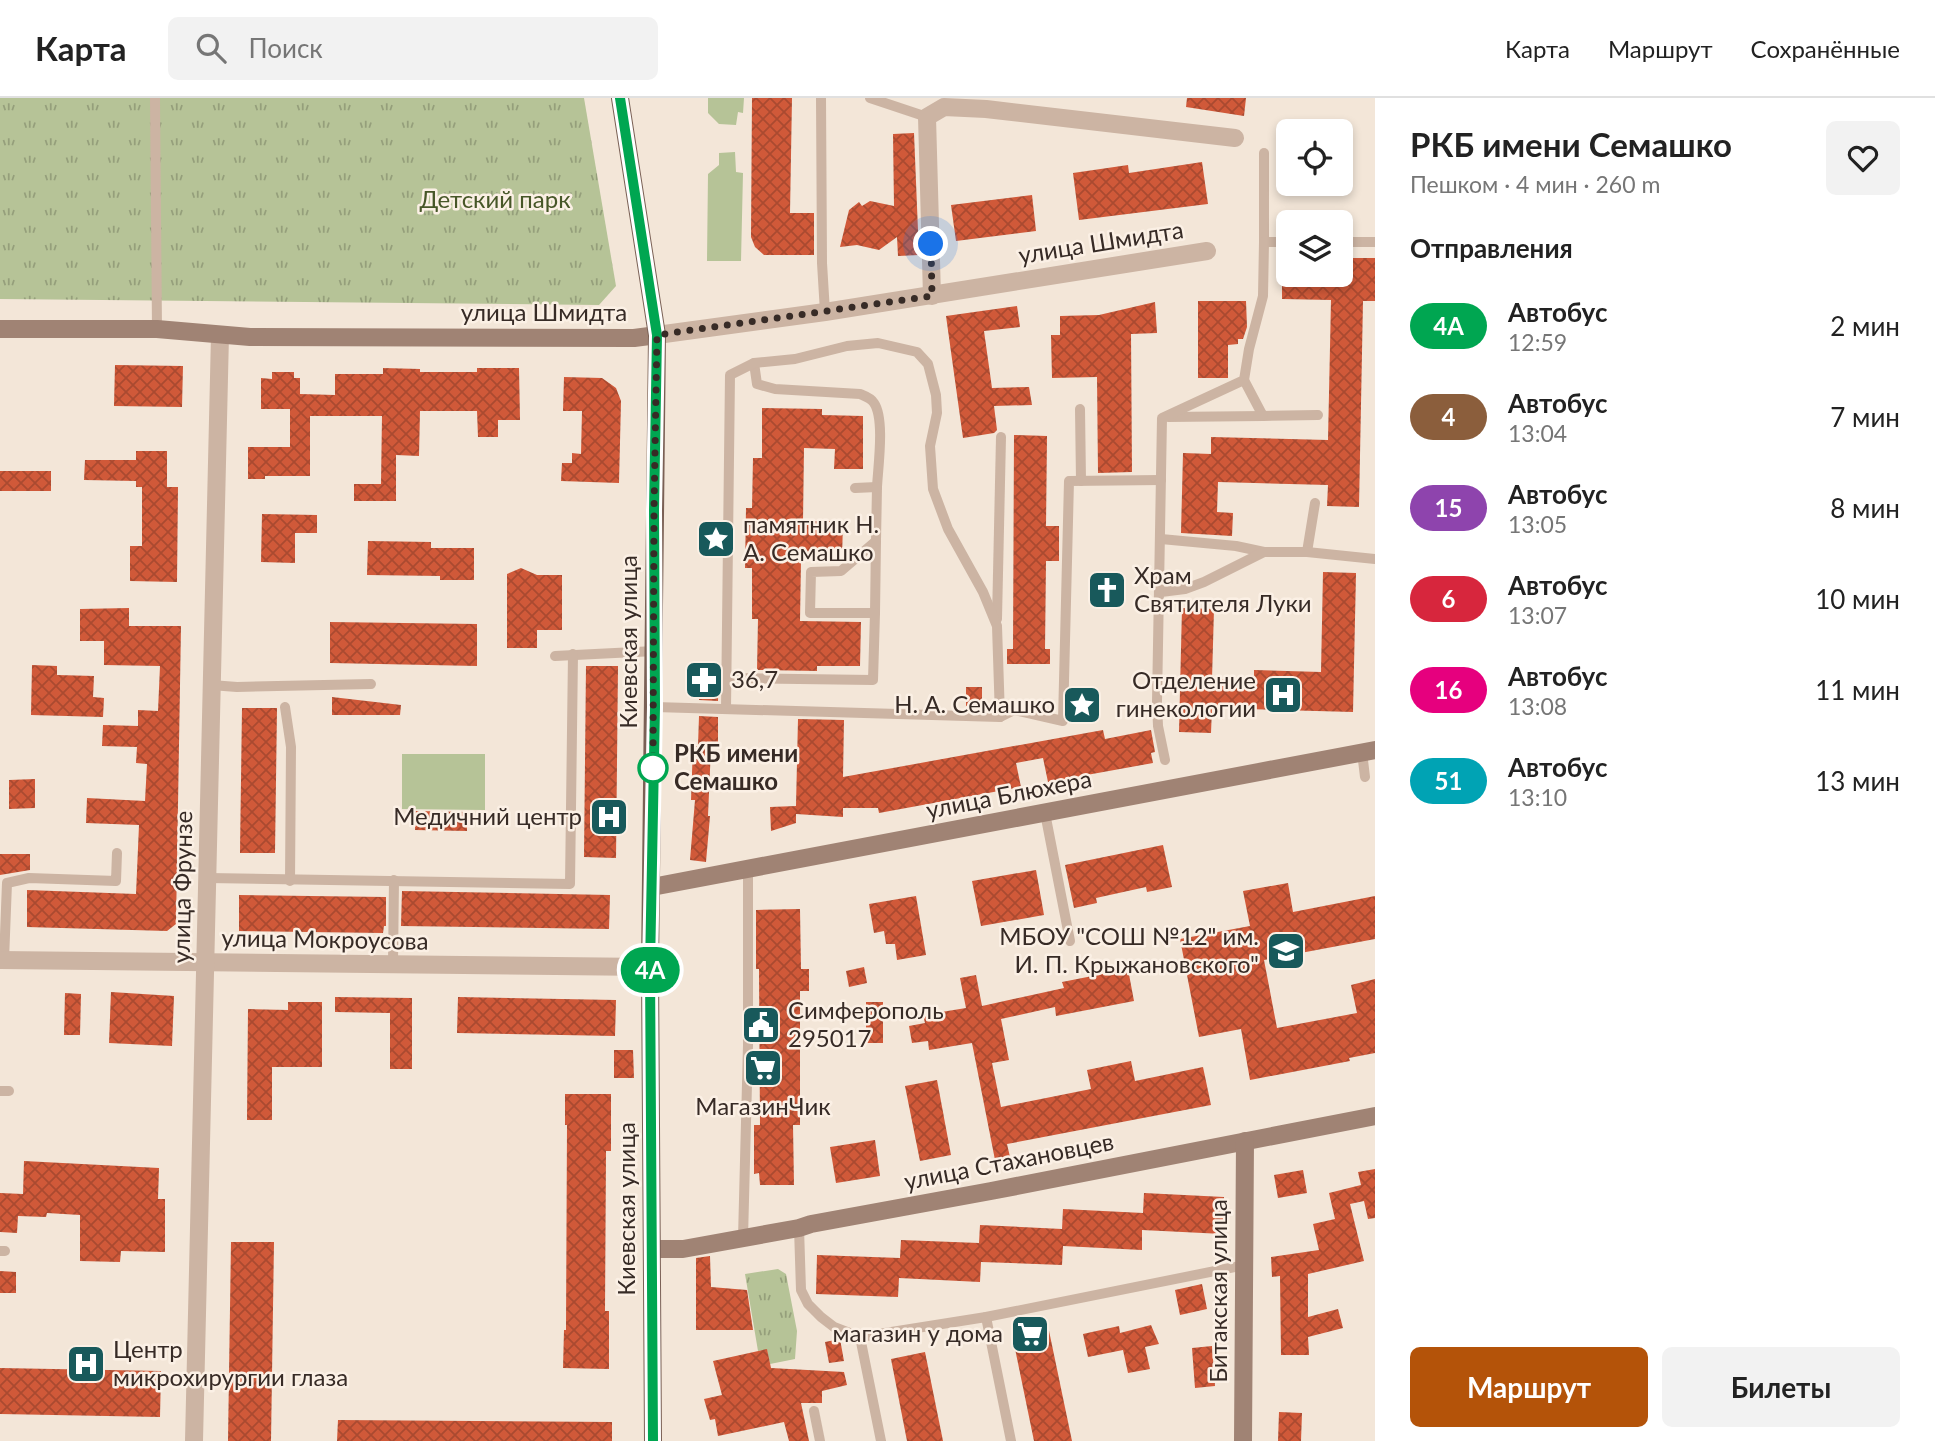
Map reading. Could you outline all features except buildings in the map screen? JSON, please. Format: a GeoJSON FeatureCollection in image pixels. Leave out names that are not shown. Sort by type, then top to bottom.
{"type":"FeatureCollection","features":[{"type":"Feature","properties":{"kind":"main road","name":"Киевская улица"},"geometry":{"type":"LineString","coordinates":[[620,98],[657,335],[655,707],[650,967],[653,1441]]}},
{"type":"Feature","properties":{"kind":"street"},"geometry":{"type":"LineString","coordinates":[[932,296],[927,117],[944,107],[986,109],[1236,138]]}},
{"type":"Feature","properties":{"kind":"street","name":"улица Шмидта"},"geometry":{"type":"LineString","coordinates":[[0,329],[157,329],[250,337],[634,338],[932,296],[1207,251]]}},
{"type":"Feature","properties":{"kind":"street","name":"улица Фрунзе"},"geometry":{"type":"LineString","coordinates":[[194,1441],[220,335]]}},
{"type":"Feature","properties":{"kind":"street","name":"улица Блюхера"},"geometry":{"type":"LineString","coordinates":[[652,887],[1369,751]]}},
{"type":"Feature","properties":{"kind":"street","name":"улица Мокроусова"},"geometry":{"type":"LineString","coordinates":[[2,960],[650,967]]}},
{"type":"Feature","properties":{"kind":"street","name":"улица Стахановцев"},"geometry":{"type":"LineString","coordinates":[[652,1249],[683,1249],[799,1228],[1375,1116]]}},
{"type":"Feature","properties":{"kind":"street","name":"Битакская улица"},"geometry":{"type":"LineString","coordinates":[[1243,1441],[1245,1141]]}},
{"type":"Feature","properties":{"kind":"lane"},"geometry":{"type":"LineString","coordinates":[[155,98],[157,329]]}},
{"type":"Feature","properties":{"kind":"lane"},"geometry":{"type":"LineString","coordinates":[[821,98],[825,312]]}},
{"type":"Feature","properties":{"kind":"lane"},"geometry":{"type":"LineString","coordinates":[[870,98],[927,117]]}},
{"type":"Feature","properties":{"kind":"lane"},"geometry":{"type":"LineString","coordinates":[[1263,416],[1244,380],[1262,296],[1264,153]]}},
{"type":"Feature","properties":{"kind":"lane"},"geometry":{"type":"LineString","coordinates":[[1264,242],[1276,242]]}},
{"type":"Feature","properties":{"kind":"lane"},"geometry":{"type":"LineString","coordinates":[[1353,242],[1375,242]]}},
{"type":"Feature","properties":{"kind":"lane"},"geometry":{"type":"LineString","coordinates":[[726,709],[730,374],[754,363],[795,359],[847,346],[878,343],[917,352],[928,364],[936,396],[937,413],[930,446],[933,489],[948,529],[983,592],[997,626]]}},
{"type":"Feature","properties":{"kind":"lane"},"geometry":{"type":"LineString","coordinates":[[726,678],[873,680],[878,410],[872,399],[860,394],[775,389],[757,384],[754,363]]}},
{"type":"Feature","properties":{"kind":"lane"},"geometry":{"type":"LineString","coordinates":[[1162,418],[1244,380]]}},
{"type":"Feature","properties":{"kind":"lane"},"geometry":{"type":"LineString","coordinates":[[1080,409],[1081,481]]}},
{"type":"Feature","properties":{"kind":"lane"},"geometry":{"type":"LineString","coordinates":[[1162,418],[1318,415]]}},
{"type":"Feature","properties":{"kind":"lane"},"geometry":{"type":"LineString","coordinates":[[1162,418],[1157,702],[1158,726],[1165,760]]}},
{"type":"Feature","properties":{"kind":"lane"},"geometry":{"type":"LineString","coordinates":[[1000,717],[997,626],[1001,437]]}},
{"type":"Feature","properties":{"kind":"lane"},"geometry":{"type":"LineString","coordinates":[[655,707],[1000,717],[1014,710],[1063,721],[1069,481],[1161,480]]}},
{"type":"Feature","properties":{"kind":"lane"},"geometry":{"type":"LineString","coordinates":[[855,488],[877,487]]}},
{"type":"Feature","properties":{"kind":"lane"},"geometry":{"type":"LineString","coordinates":[[1307,552],[1315,503]]}},
{"type":"Feature","properties":{"kind":"lane"},"geometry":{"type":"LineString","coordinates":[[1161,539],[1236,546],[1264,552],[1307,552],[1375,559]]}},
{"type":"Feature","properties":{"kind":"lane"},"geometry":{"type":"LineString","coordinates":[[875,613],[810,613],[811,572],[841,571],[876,541]]}},
{"type":"Feature","properties":{"kind":"lane"},"geometry":{"type":"LineString","coordinates":[[1161,592],[1185,589],[1204,582],[1264,552]]}},
{"type":"Feature","properties":{"kind":"lane"},"geometry":{"type":"LineString","coordinates":[[555,656],[655,651]]}},
{"type":"Feature","properties":{"kind":"lane"},"geometry":{"type":"LineString","coordinates":[[208,878],[570,884],[573,654]]}},
{"type":"Feature","properties":{"kind":"lane"},"geometry":{"type":"LineString","coordinates":[[211,685],[237,687],[371,684]]}},
{"type":"Feature","properties":{"kind":"lane"},"geometry":{"type":"LineString","coordinates":[[285,708],[291,747],[290,881]]}},
{"type":"Feature","properties":{"kind":"lane"},"geometry":{"type":"LineString","coordinates":[[1365,777],[1369,751]]}},
{"type":"Feature","properties":{"kind":"lane"},"geometry":{"type":"LineString","coordinates":[[1045,813],[1070,942]]}},
{"type":"Feature","properties":{"kind":"lane"},"geometry":{"type":"LineString","coordinates":[[2,960],[3,892],[7,883],[29,878],[116,881],[117,853]]}},
{"type":"Feature","properties":{"kind":"lane"},"geometry":{"type":"LineString","coordinates":[[743,1238],[748,1045],[748,870]]}},
{"type":"Feature","properties":{"kind":"lane"},"geometry":{"type":"LineString","coordinates":[[393,963],[394,880]]}},
{"type":"Feature","properties":{"kind":"lane"},"geometry":{"type":"LineString","coordinates":[[799,1228],[801,1290],[808,1304],[834,1327],[860,1337],[986,1317],[1245,1265]]}},
{"type":"Feature","properties":{"kind":"lane"},"geometry":{"type":"LineString","coordinates":[[986,1317],[1011,1441]]}},
{"type":"Feature","properties":{"kind":"lane"},"geometry":{"type":"LineString","coordinates":[[860,1337],[881,1441]]}},
{"type":"Feature","properties":{"kind":"lane"},"geometry":{"type":"LineString","coordinates":[[814,1411],[820,1441]]}},
{"type":"Feature","properties":{"kind":"green space","name":"Детский парк"},"geometry":{"type":"Polygon","coordinates":[[[0,98],[584,98],[616,286],[599,305],[0,299],[0,98]]]}},
{"type":"Feature","properties":{"kind":"green space"},"geometry":{"type":"Polygon","coordinates":[[[708,98],[744,98],[743,113],[738,112],[736,125],[719,124],[708,113],[708,98]]]}},
{"type":"Feature","properties":{"kind":"green space"},"geometry":{"type":"Polygon","coordinates":[[[735,152],[736,172],[743,173],[741,261],[707,261],[708,174],[719,165],[719,153],[735,152]]]}},
{"type":"Feature","properties":{"kind":"green space"},"geometry":{"type":"Polygon","coordinates":[[[402,754],[485,754],[485,810],[402,809],[402,754]]]}},
{"type":"Feature","properties":{"kind":"green space"},"geometry":{"type":"Polygon","coordinates":[[[778,1269],[786,1274],[797,1331],[795,1359],[770,1364],[767,1350],[758,1351],[745,1274],[778,1269]]]}},
{"type":"Feature","properties":{"kind":"bus line","name":"4А"},"geometry":{"type":"LineString","coordinates":[[620,98],[657,335],[655,707],[650,967],[653,1441]]}},
{"type":"Feature","properties":{"kind":"place","name":"памятник Н. А. Семашко"},"geometry":{"type":"Point","coordinates":[716,539]}},
{"type":"Feature","properties":{"kind":"place","name":"Храм Святителя Луки"},"geometry":{"type":"Point","coordinates":[1107,590]}},
{"type":"Feature","properties":{"kind":"place","name":"36,7"},"geometry":{"type":"Point","coordinates":[704,680]}},
{"type":"Feature","properties":{"kind":"place","name":"Отделение гинекологии"},"geometry":{"type":"Point","coordinates":[1283,695]}},
{"type":"Feature","properties":{"kind":"place","name":"Н. А. Семашко"},"geometry":{"type":"Point","coordinates":[1082,705]}},
{"type":"Feature","properties":{"kind":"place","name":"РКБ имени Семашко"},"geometry":{"type":"Point","coordinates":[653,768]}},
{"type":"Feature","properties":{"kind":"place","name":"Медичний центр"},"geometry":{"type":"Point","coordinates":[609,817]}},
{"type":"Feature","properties":{"kind":"place","name":"МБОУ \"СОШ №12\" им. И. П. Крыжановского\""},"geometry":{"type":"Point","coordinates":[1286,951]}},
{"type":"Feature","properties":{"kind":"place","name":"Симферополь 295017"},"geometry":{"type":"Point","coordinates":[761,1025]}},
{"type":"Feature","properties":{"kind":"place","name":"МагазинЧик"},"geometry":{"type":"Point","coordinates":[763,1068]}},
{"type":"Feature","properties":{"kind":"place","name":"магазин у дома"},"geometry":{"type":"Point","coordinates":[1030,1334]}},
{"type":"Feature","properties":{"kind":"place","name":"Центр микрохирургии глаза"},"geometry":{"type":"Point","coordinates":[86,1364]}},
{"type":"Feature","properties":{"kind":"route"},"geometry":{"type":"LineString","coordinates":[[653,768],[657,335],[932,296],[931,244]]}}]}
